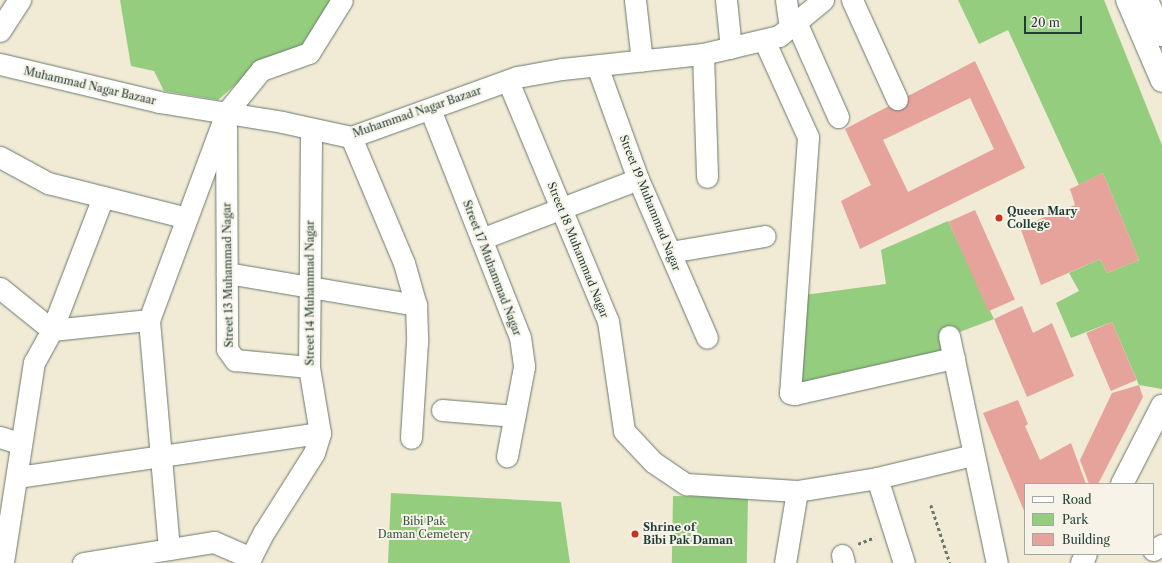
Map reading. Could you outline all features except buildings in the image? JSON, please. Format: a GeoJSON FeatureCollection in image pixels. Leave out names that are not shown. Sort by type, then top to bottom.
{"type":"FeatureCollection","features":[{"type":"Feature","properties":{"kind":"main road"},"geometry":{"type":"LineString","coordinates":[[0,31],[20,0]]}},
{"type":"Feature","properties":{"kind":"main road"},"geometry":{"type":"LineString","coordinates":[[1127,0],[1162,81]]}},
{"type":"Feature","properties":{"kind":"main road"},"geometry":{"type":"LineString","coordinates":[[1147,0],[1162,35]]}},
{"type":"Feature","properties":{"kind":"main road"},"geometry":{"type":"LineString","coordinates":[[1123,483],[1162,406]]}},
{"type":"Feature","properties":{"kind":"street"},"geometry":{"type":"LineString","coordinates":[[168,549],[149,320],[226,113],[261,70],[309,53],[342,0]]}},
{"type":"Feature","properties":{"kind":"street"},"geometry":{"type":"LineString","coordinates":[[635,0],[642,61]]}},
{"type":"Feature","properties":{"kind":"street"},"geometry":{"type":"LineString","coordinates":[[726,0],[731,48]]}},
{"type":"Feature","properties":{"kind":"street"},"geometry":{"type":"LineString","coordinates":[[786,0],[793,25],[838,117]]}},
{"type":"Feature","properties":{"kind":"street","name":"Muhammad Nagar Bazaar"},"geometry":{"type":"LineString","coordinates":[[0,64],[159,102],[351,137],[508,80],[562,69],[703,54],[779,36],[823,0]]}},
{"type":"Feature","properties":{"kind":"street"},"geometry":{"type":"LineString","coordinates":[[852,0],[897,99]]}},
{"type":"Feature","properties":{"kind":"street"},"geometry":{"type":"LineString","coordinates":[[764,40],[808,137],[790,393],[795,394],[954,358]]}},
{"type":"Feature","properties":{"kind":"street"},"geometry":{"type":"LineString","coordinates":[[703,54],[707,177]]}},
{"type":"Feature","properties":{"kind":"street","name":"Street 19 Muhammad Nagar"},"geometry":{"type":"LineString","coordinates":[[597,66],[638,179],[707,338]]}},
{"type":"Feature","properties":{"kind":"street","name":"Street 18 Muhammad Nagar"},"geometry":{"type":"LineString","coordinates":[[508,80],[608,321],[622,427],[652,462],[682,483],[797,491]]}},
{"type":"Feature","properties":{"kind":"street","name":"Street 17 Muhammad Nagar"},"geometry":{"type":"LineString","coordinates":[[430,109],[520,337],[524,367],[508,456]]}},
{"type":"Feature","properties":{"kind":"street","name":"Street 13 Muhammad Nagar"},"geometry":{"type":"LineString","coordinates":[[226,113],[227,349],[230,356],[235,360],[308,367]]}},
{"type":"Feature","properties":{"kind":"street","name":"Street 14 Muhammad Nagar"},"geometry":{"type":"LineString","coordinates":[[250,561],[314,453],[320,433],[308,367],[311,129]]}},
{"type":"Feature","properties":{"kind":"street"},"geometry":{"type":"LineString","coordinates":[[351,137],[404,263],[416,304],[418,342],[411,438]]}},
{"type":"Feature","properties":{"kind":"street"},"geometry":{"type":"LineString","coordinates":[[0,157],[48,183],[187,218]]}},
{"type":"Feature","properties":{"kind":"street"},"geometry":{"type":"LineString","coordinates":[[481,239],[638,179]]}},
{"type":"Feature","properties":{"kind":"street"},"geometry":{"type":"LineString","coordinates":[[4,563],[34,362],[52,330],[103,197]]}},
{"type":"Feature","properties":{"kind":"street"},"geometry":{"type":"LineString","coordinates":[[670,252],[765,236]]}},
{"type":"Feature","properties":{"kind":"street"},"geometry":{"type":"LineString","coordinates":[[227,272],[309,288],[416,304]]}},
{"type":"Feature","properties":{"kind":"street"},"geometry":{"type":"LineString","coordinates":[[0,288],[52,330],[149,320]]}},
{"type":"Feature","properties":{"kind":"street"},"geometry":{"type":"LineString","coordinates":[[949,336],[997,563]]}},
{"type":"Feature","properties":{"kind":"street"},"geometry":{"type":"LineString","coordinates":[[442,410],[515,416]]}},
{"type":"Feature","properties":{"kind":"street"},"geometry":{"type":"LineString","coordinates":[[17,477],[320,433]]}},
{"type":"Feature","properties":{"kind":"street"},"geometry":{"type":"LineString","coordinates":[[0,437],[21,444]]}},
{"type":"Feature","properties":{"kind":"street"},"geometry":{"type":"LineString","coordinates":[[785,563],[797,491],[877,478],[973,455]]}},
{"type":"Feature","properties":{"kind":"street"},"geometry":{"type":"LineString","coordinates":[[877,478],[904,563]]}},
{"type":"Feature","properties":{"kind":"street"},"geometry":{"type":"LineString","coordinates":[[83,563],[214,542],[250,561]]}},
{"type":"Feature","properties":{"kind":"path"},"geometry":{"type":"LineString","coordinates":[[931,505],[950,563]]}},
{"type":"Feature","properties":{"kind":"path"},"geometry":{"type":"LineString","coordinates":[[843,559],[843,549],[894,531]]}},
{"type":"Feature","properties":{"kind":"green space"},"geometry":{"type":"Polygon","coordinates":[[[120,0],[335,0],[309,44],[258,65],[218,100],[164,91],[154,71],[131,66],[120,0]]]}},
{"type":"Feature","properties":{"kind":"green space"},"geometry":{"type":"Polygon","coordinates":[[[958,0],[1104,0],[1162,145],[1162,389],[1139,385],[1112,322],[1071,338],[1056,303],[1079,291],[1069,273],[1100,259],[1107,273],[1139,260],[1103,173],[1079,185],[1008,30],[979,44],[958,0]]]}},
{"type":"Feature","properties":{"kind":"green space"},"geometry":{"type":"Polygon","coordinates":[[[948,221],[994,319],[949,336],[954,358],[789,386],[797,296],[886,284],[881,250],[948,221]]]}},
{"type":"Feature","properties":{"kind":"green space","name":"Bibi Pak Daman Cemetery"},"geometry":{"type":"Polygon","coordinates":[[[391,493],[561,502],[570,563],[388,563],[391,493]]]}},
{"type":"Feature","properties":{"kind":"green space"},"geometry":{"type":"Polygon","coordinates":[[[673,496],[748,497],[747,563],[672,563],[673,496]]]}},
{"type":"Feature","properties":{"kind":"place","name":"Queen Mary College"},"geometry":{"type":"Point","coordinates":[999,218]}},
{"type":"Feature","properties":{"kind":"place","name":"Shrine of Bibi Pak Daman"},"geometry":{"type":"Point","coordinates":[635,534]}}]}
